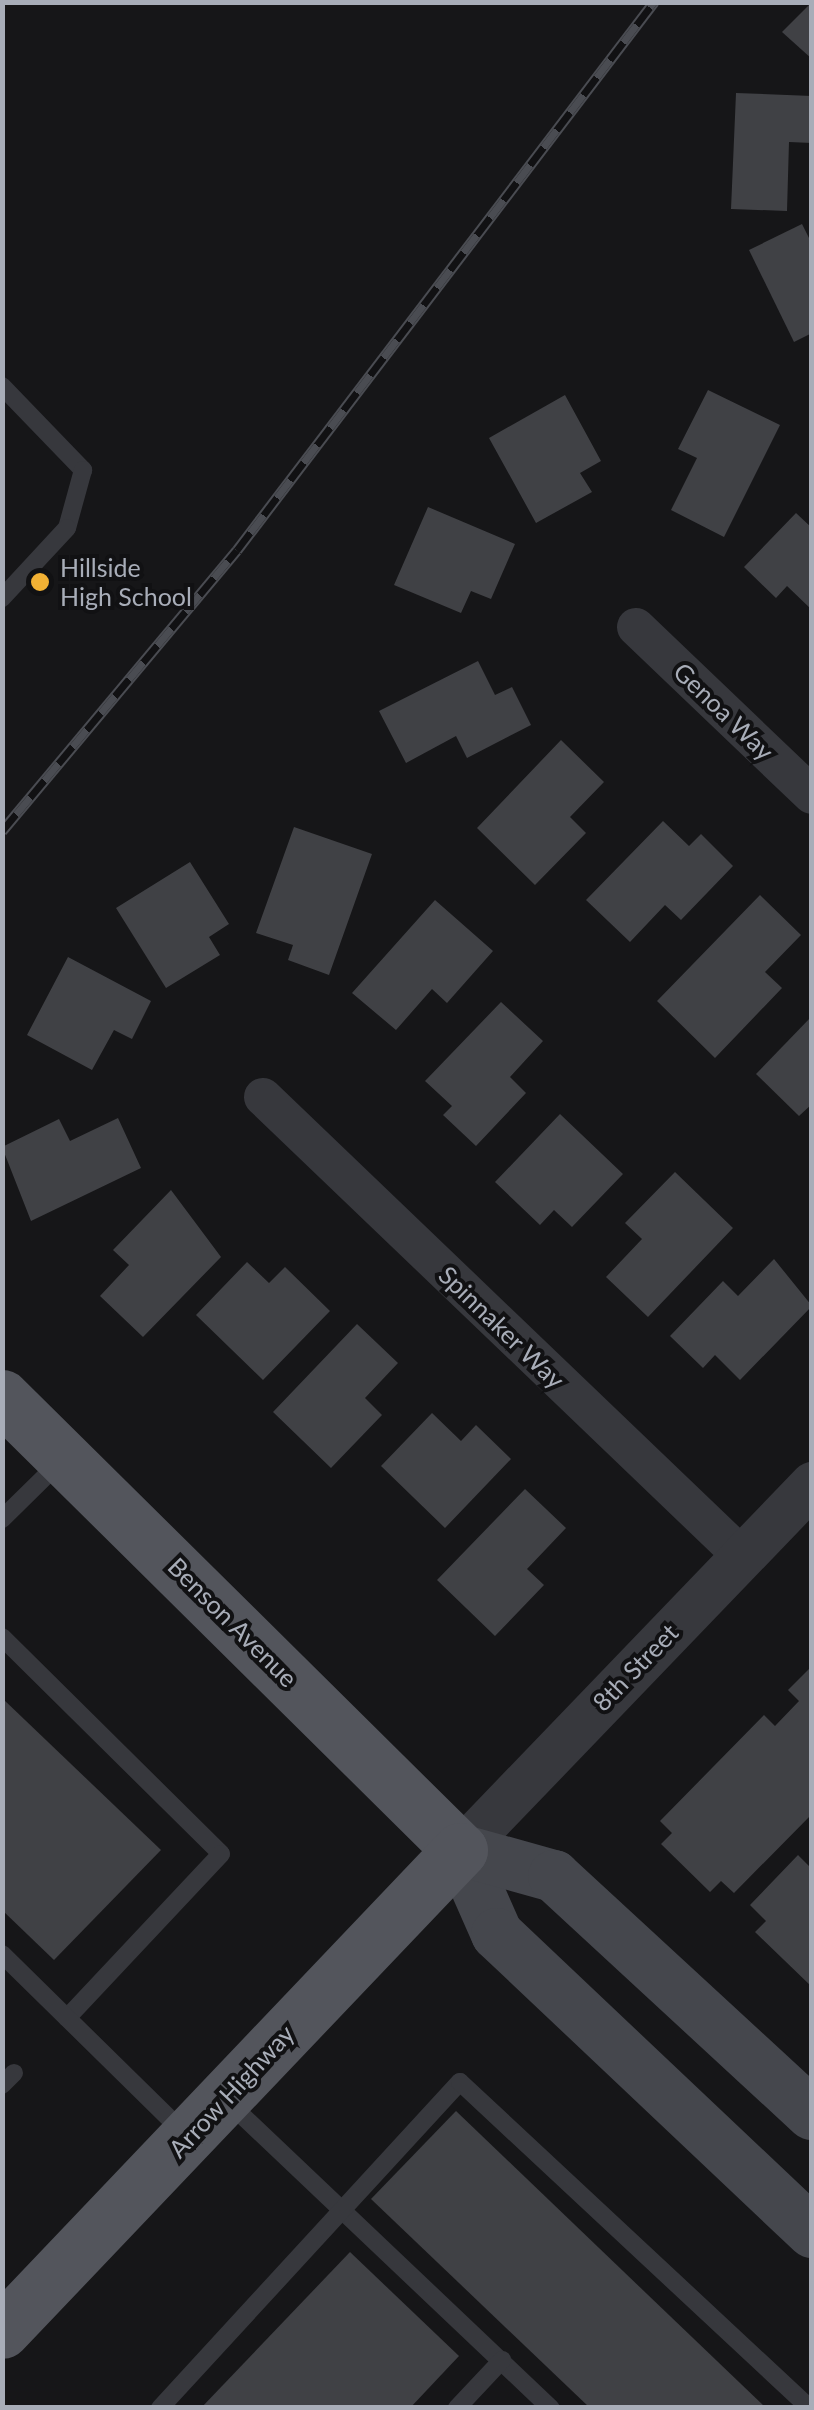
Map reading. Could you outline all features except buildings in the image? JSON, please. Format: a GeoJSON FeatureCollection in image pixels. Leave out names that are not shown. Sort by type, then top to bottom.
{"type":"FeatureCollection","features":[{"type":"Feature","properties":{"kind":"main road","name":"Benson Avenue"},"geometry":{"type":"LineString","coordinates":[[2,1398],[460,1850],[497,1934],[812,2232]]}},
{"type":"Feature","properties":{"kind":"main road","name":"Benson Avenue"},"geometry":{"type":"LineString","coordinates":[[460,1850],[554,1876],[812,2114]]}},
{"type":"Feature","properties":{"kind":"main road","name":"Arrow Highway"},"geometry":{"type":"LineString","coordinates":[[3,2329],[460,1850]]}},
{"type":"Feature","properties":{"kind":"street","name":"Genoa Way"},"geometry":{"type":"LineString","coordinates":[[636,628],[812,795]]}},
{"type":"Feature","properties":{"kind":"street","name":"Spinnaker Way"},"geometry":{"type":"LineString","coordinates":[[263,1097],[742,1556]]}},
{"type":"Feature","properties":{"kind":"street","name":"8th Street"},"geometry":{"type":"LineString","coordinates":[[460,1850],[812,1484]]}},
{"type":"Feature","properties":{"kind":"lane"},"geometry":{"type":"LineString","coordinates":[[2,386],[83,470],[68,528],[2,598]]}},
{"type":"Feature","properties":{"kind":"lane"},"geometry":{"type":"LineString","coordinates":[[2,1519],[64,1457]]}},
{"type":"Feature","properties":{"kind":"lane"},"geometry":{"type":"LineString","coordinates":[[2,1638],[221,1854],[68,2018]]}},
{"type":"Feature","properties":{"kind":"lane"},"geometry":{"type":"LineString","coordinates":[[2,1954],[68,2018],[206,2118],[344,2206],[551,2408]]}},
{"type":"Feature","properties":{"kind":"lane"},"geometry":{"type":"LineString","coordinates":[[160,2408],[460,2082],[810,2408]]}},
{"type":"Feature","properties":{"kind":"lane"},"geometry":{"type":"LineString","coordinates":[[457,2408],[502,2360]]}},
{"type":"Feature","properties":{"kind":"railway"},"geometry":{"type":"LineString","coordinates":[[2,831],[237,550],[654,2]]}},
{"type":"Feature","properties":{"kind":"place","name":"Hillside High School"},"geometry":{"type":"Point","coordinates":[40,582]}}]}
